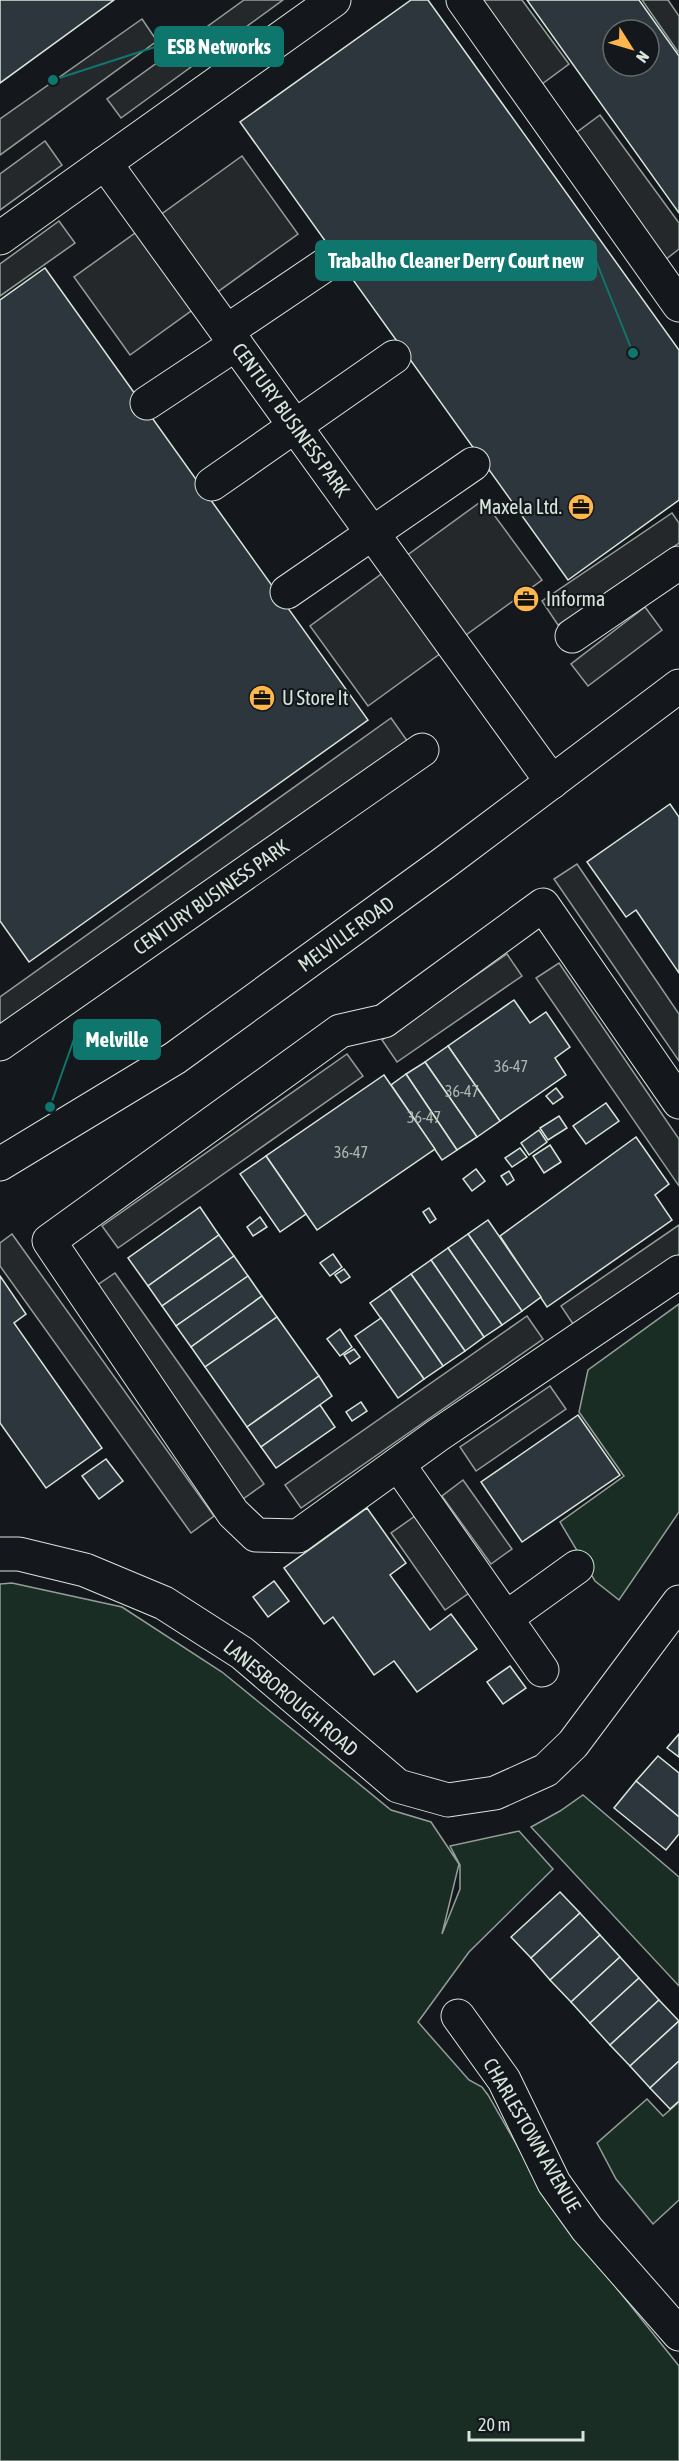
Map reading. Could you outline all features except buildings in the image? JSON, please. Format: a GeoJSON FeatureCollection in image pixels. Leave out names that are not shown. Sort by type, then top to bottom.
{"type":"FeatureCollection","features":[{"type":"Feature","properties":{"kind":"street"},"geometry":{"type":"LineString","coordinates":[[0,238],[334,0]]}},
{"type":"Feature","properties":{"kind":"street"},"geometry":{"type":"LineString","coordinates":[[463,0],[679,305]]}},
{"type":"Feature","properties":{"kind":"street","name":"CENTURY BUSINESS PARK"},"geometry":{"type":"LineString","coordinates":[[105,163],[552,782]]}},
{"type":"Feature","properties":{"kind":"street"},"geometry":{"type":"LineString","coordinates":[[147,403],[325,265]]}},
{"type":"Feature","properties":{"kind":"street"},"geometry":{"type":"LineString","coordinates":[[212,484],[394,357]]}},
{"type":"Feature","properties":{"kind":"street"},"geometry":{"type":"LineString","coordinates":[[287,592],[473,464]]}},
{"type":"Feature","properties":{"kind":"street"},"geometry":{"type":"LineString","coordinates":[[572,636],[679,564]]}},
{"type":"Feature","properties":{"kind":"street","name":"MELVILLE ROAD"},"geometry":{"type":"LineString","coordinates":[[0,1164],[175,1058],[444,863],[679,686]]}},
{"type":"Feature","properties":{"kind":"street","name":"CENTURY BUSINESS PARK"},"geometry":{"type":"LineString","coordinates":[[0,1044],[422,750]]}},
{"type":"Feature","properties":{"kind":"street"},"geometry":{"type":"LineString","coordinates":[[679,1102],[543,905],[384,1021],[340,1031],[49,1241],[233,1513],[256,1535],[298,1536],[398,1464],[679,1272]]}},
{"type":"Feature","properties":{"kind":"street"},"geometry":{"type":"LineString","coordinates":[[398,1464],[542,1670]]}},
{"type":"Feature","properties":{"kind":"street","name":"LANESBOROUGH ROAD"},"geometry":{"type":"LineString","coordinates":[[0,1554],[19,1554],[85,1570],[164,1603],[242,1653],[398,1786],[448,1800],[495,1793],[546,1770],[573,1744],[679,1602]]}},
{"type":"Feature","properties":{"kind":"street"},"geometry":{"type":"LineString","coordinates":[[506,1618],[577,1567]]}},
{"type":"Feature","properties":{"kind":"street","name":"CHARLESTOWN AVENUE"},"geometry":{"type":"LineString","coordinates":[[458,2016],[504,2080],[555,2183],[587,2229],[679,2334]]}},
{"type":"Feature","properties":{"kind":"green space"},"geometry":{"type":"Polygon","coordinates":[[[679,1304],[679,1512],[619,1600],[595,1581],[560,1522],[624,1476],[579,1412],[588,1370],[679,1304]]]}},
{"type":"Feature","properties":{"kind":"green space"},"geometry":{"type":"Polygon","coordinates":[[[12,1583],[122,1607],[222,1672],[391,1810],[431,1822],[459,1864],[442,1934],[460,1889],[460,1865],[450,1846],[519,1831],[553,1869],[469,1952],[418,2022],[469,2080],[482,2087],[554,2210],[679,2366],[679,2461],[0,2461],[0,1584],[12,1583]]]}},
{"type":"Feature","properties":{"kind":"green space"},"geometry":{"type":"Polygon","coordinates":[[[583,1795],[679,1877],[679,1986],[531,1827],[583,1795]]]}},
{"type":"Feature","properties":{"kind":"green space"},"geometry":{"type":"Polygon","coordinates":[[[647,2099],[663,2116],[679,2102],[679,2200],[653,2224],[616,2179],[597,2143],[647,2099]]]}},
{"type":"Feature","properties":{"kind":"shaded area"},"geometry":{"type":"Polygon","coordinates":[[[244,0],[283,0],[121,118],[107,99],[244,0]]]}},
{"type":"Feature","properties":{"kind":"shaded area"},"geometry":{"type":"Polygon","coordinates":[[[480,0],[522,0],[569,64],[542,84],[480,0]]]}},
{"type":"Feature","properties":{"kind":"shaded area"},"geometry":{"type":"Polygon","coordinates":[[[642,0],[668,0],[679,16],[679,53],[661,27],[661,18],[655,18],[642,0]]]}},
{"type":"Feature","properties":{"kind":"shaded area"},"geometry":{"type":"Polygon","coordinates":[[[142,19],[157,41],[0,155],[0,119],[142,19]]]}},
{"type":"Feature","properties":{"kind":"shaded area"},"geometry":{"type":"Polygon","coordinates":[[[600,115],[679,223],[679,249],[665,260],[573,135],[600,115]]]}},
{"type":"Feature","properties":{"kind":"shaded area"},"geometry":{"type":"Polygon","coordinates":[[[45,141],[62,165],[0,210],[0,174],[45,141]]]}},
{"type":"Feature","properties":{"kind":"shaded area"},"geometry":{"type":"Polygon","coordinates":[[[242,156],[298,234],[130,355],[74,277],[242,156]]]}},
{"type":"Feature","properties":{"kind":"shaded area"},"geometry":{"type":"Polygon","coordinates":[[[59,221],[75,243],[0,296],[0,264],[59,221]]]}},
{"type":"Feature","properties":{"kind":"shaded area"},"geometry":{"type":"Polygon","coordinates":[[[483,500],[542,580],[368,706],[310,626],[483,500]]]}},
{"type":"Feature","properties":{"kind":"shaded area"},"geometry":{"type":"Polygon","coordinates":[[[672,513],[679,523],[679,543],[558,625],[542,601],[672,513]]]}},
{"type":"Feature","properties":{"kind":"shaded area"},"geometry":{"type":"Polygon","coordinates":[[[645,607],[662,630],[588,686],[571,664],[645,607]]]}},
{"type":"Feature","properties":{"kind":"shaded area"},"geometry":{"type":"Polygon","coordinates":[[[391,718],[408,742],[0,1033],[0,997],[391,718]]]}},
{"type":"Feature","properties":{"kind":"shaded area"},"geometry":{"type":"Polygon","coordinates":[[[577,864],[679,1014],[679,1061],[554,879],[577,864]]]}},
{"type":"Feature","properties":{"kind":"shaded area"},"geometry":{"type":"Polygon","coordinates":[[[507,954],[522,976],[397,1062],[382,1040],[507,954]]]}},
{"type":"Feature","properties":{"kind":"shaded area"},"geometry":{"type":"Polygon","coordinates":[[[559,963],[679,1139],[679,1186],[536,978],[559,963]]]}},
{"type":"Feature","properties":{"kind":"shaded area"},"geometry":{"type":"Polygon","coordinates":[[[347,1054],[363,1076],[118,1248],[102,1226],[347,1054]]]}},
{"type":"Feature","properties":{"kind":"shaded area"},"geometry":{"type":"Polygon","coordinates":[[[679,1225],[679,1261],[577,1330],[561,1306],[679,1225]]]}},
{"type":"Feature","properties":{"kind":"shaded area"},"geometry":{"type":"Polygon","coordinates":[[[12,1234],[214,1516],[191,1533],[0,1266],[0,1243],[12,1234]]]}},
{"type":"Feature","properties":{"kind":"shaded area"},"geometry":{"type":"Polygon","coordinates":[[[115,1273],[264,1484],[243,1499],[93,1288],[115,1273]]]}},
{"type":"Feature","properties":{"kind":"shaded area"},"geometry":{"type":"Polygon","coordinates":[[[527,1316],[543,1339],[301,1508],[285,1485],[527,1316]]]}},
{"type":"Feature","properties":{"kind":"shaded area"},"geometry":{"type":"Polygon","coordinates":[[[550,1386],[566,1409],[476,1471],[460,1447],[550,1386]]]}},
{"type":"Feature","properties":{"kind":"shaded area"},"geometry":{"type":"Polygon","coordinates":[[[463,1480],[512,1549],[491,1564],[442,1496],[463,1480]]]}},
{"type":"Feature","properties":{"kind":"shaded area"},"geometry":{"type":"Polygon","coordinates":[[[415,1516],[469,1593],[445,1610],[391,1533],[415,1516]]]}},
{"type":"Feature","properties":{"kind":"place","name":"ESB Networks"},"geometry":{"type":"Point","coordinates":[53,80]}},
{"type":"Feature","properties":{"kind":"place","name":"Trabalho Cleaner Derry Court new"},"geometry":{"type":"Point","coordinates":[633,353]}},
{"type":"Feature","properties":{"kind":"place","name":"Maxela Ltd."},"geometry":{"type":"Point","coordinates":[581,507]}},
{"type":"Feature","properties":{"kind":"place","name":"Informa"},"geometry":{"type":"Point","coordinates":[526,599]}},
{"type":"Feature","properties":{"kind":"place","name":"U Store It"},"geometry":{"type":"Point","coordinates":[262,698]}},
{"type":"Feature","properties":{"kind":"place","name":"Melville"},"geometry":{"type":"Point","coordinates":[50,1107]}}]}
